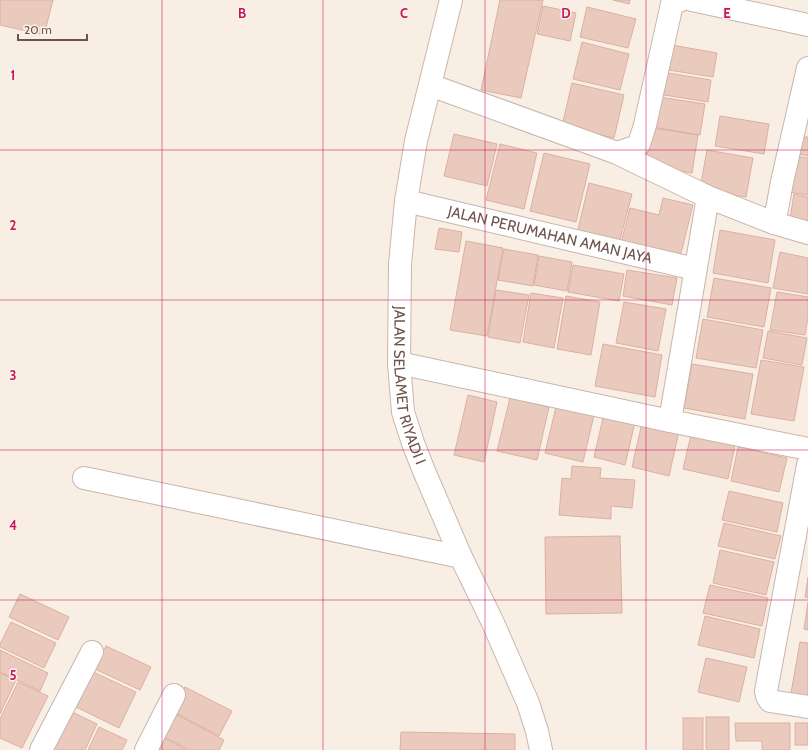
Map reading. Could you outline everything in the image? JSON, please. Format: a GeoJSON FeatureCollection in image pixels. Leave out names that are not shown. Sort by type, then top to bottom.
{"type":"FeatureCollection","features":[{"type":"Feature","properties":{"kind":"street","name":"JALAN SELAMET RIYADI I"},"geometry":{"type":"LineString","coordinates":[[451,0],[416,142],[406,201],[400,264],[400,363],[403,412],[413,443],[461,557],[493,623],[528,703],[538,731],[541,750]]}},
{"type":"Feature","properties":{"kind":"street"},"geometry":{"type":"LineString","coordinates":[[617,153],[635,147],[639,144],[679,1],[808,25]]}},
{"type":"Feature","properties":{"kind":"street"},"geometry":{"type":"LineString","coordinates":[[774,223],[808,68]]}},
{"type":"Feature","properties":{"kind":"street"},"geometry":{"type":"LineString","coordinates":[[430,85],[617,153],[708,197],[774,223],[808,233]]}},
{"type":"Feature","properties":{"kind":"street"},"geometry":{"type":"LineString","coordinates":[[670,421],[708,197]]}},
{"type":"Feature","properties":{"kind":"street","name":"JALAN PERUMAHAN AMAN JAYA"},"geometry":{"type":"LineString","coordinates":[[406,201],[695,269]]}},
{"type":"Feature","properties":{"kind":"street"},"geometry":{"type":"LineString","coordinates":[[400,363],[808,449]]}},
{"type":"Feature","properties":{"kind":"street"},"geometry":{"type":"LineString","coordinates":[[808,465],[766,690],[766,696],[770,701],[808,707]]}},
{"type":"Feature","properties":{"kind":"street"},"geometry":{"type":"LineString","coordinates":[[84,478],[461,557]]}},
{"type":"Feature","properties":{"kind":"street"},"geometry":{"type":"LineString","coordinates":[[41,750],[92,652]]}},
{"type":"Feature","properties":{"kind":"street"},"geometry":{"type":"LineString","coordinates":[[146,750],[174,696]]}},
{"type":"Feature","properties":{"kind":"building"},"geometry":{"type":"Polygon","coordinates":[[[0,0],[53,0],[44,35],[0,25],[0,0]]]}},
{"type":"Feature","properties":{"kind":"building"},"geometry":{"type":"Polygon","coordinates":[[[500,0],[543,0],[521,98],[481,90],[500,0]]]}},
{"type":"Feature","properties":{"kind":"building"},"geometry":{"type":"Polygon","coordinates":[[[613,0],[630,0],[629,4],[613,0]]]}},
{"type":"Feature","properties":{"kind":"building"},"geometry":{"type":"Polygon","coordinates":[[[543,6],[576,13],[570,41],[537,34],[543,6]]]}},
{"type":"Feature","properties":{"kind":"building"},"geometry":{"type":"Polygon","coordinates":[[[587,7],[636,19],[628,48],[580,37],[587,7]]]}},
{"type":"Feature","properties":{"kind":"building"},"geometry":{"type":"Polygon","coordinates":[[[582,42],[629,54],[620,90],[573,79],[582,42]]]}},
{"type":"Feature","properties":{"kind":"building"},"geometry":{"type":"Polygon","coordinates":[[[666,44],[717,53],[713,77],[662,69],[666,44]]]}},
{"type":"Feature","properties":{"kind":"building"},"geometry":{"type":"Polygon","coordinates":[[[662,72],[711,80],[708,102],[658,94],[662,72]]]}},
{"type":"Feature","properties":{"kind":"building"},"geometry":{"type":"Polygon","coordinates":[[[572,83],[624,95],[614,138],[562,126],[572,83]]]}},
{"type":"Feature","properties":{"kind":"building"},"geometry":{"type":"Polygon","coordinates":[[[653,96],[705,104],[700,135],[647,126],[653,96]]]}},
{"type":"Feature","properties":{"kind":"building"},"geometry":{"type":"Polygon","coordinates":[[[720,116],[769,124],[764,154],[715,146],[720,116]]]}},
{"type":"Feature","properties":{"kind":"building"},"geometry":{"type":"Polygon","coordinates":[[[652,128],[698,135],[692,173],[645,166],[652,128]]]}},
{"type":"Feature","properties":{"kind":"building"},"geometry":{"type":"Polygon","coordinates":[[[454,134],[497,144],[487,186],[444,176],[454,134]]]}},
{"type":"Feature","properties":{"kind":"building"},"geometry":{"type":"Polygon","coordinates":[[[802,137],[808,137],[808,156],[799,154],[802,137]]]}},
{"type":"Feature","properties":{"kind":"building"},"geometry":{"type":"Polygon","coordinates":[[[500,144],[537,153],[524,209],[486,200],[500,144]]]}},
{"type":"Feature","properties":{"kind":"building"},"geometry":{"type":"Polygon","coordinates":[[[707,150],[753,158],[746,197],[700,189],[707,150]]]}},
{"type":"Feature","properties":{"kind":"building"},"geometry":{"type":"Polygon","coordinates":[[[544,153],[590,164],[576,222],[530,211],[544,153]]]}},
{"type":"Feature","properties":{"kind":"building"},"geometry":{"type":"Polygon","coordinates":[[[795,156],[808,158],[808,195],[789,192],[795,156]]]}},
{"type":"Feature","properties":{"kind":"building"},"geometry":{"type":"Polygon","coordinates":[[[589,183],[632,194],[619,243],[577,233],[589,183]]]}},
{"type":"Feature","properties":{"kind":"building"},"geometry":{"type":"Polygon","coordinates":[[[794,194],[808,197],[808,229],[789,225],[794,194]]]}},
{"type":"Feature","properties":{"kind":"building"},"geometry":{"type":"Polygon","coordinates":[[[663,198],[693,205],[680,257],[621,243],[630,208],[659,215],[663,198]]]}},
{"type":"Feature","properties":{"kind":"building"},"geometry":{"type":"Polygon","coordinates":[[[439,228],[462,232],[459,252],[435,249],[439,228]]]}},
{"type":"Feature","properties":{"kind":"building"},"geometry":{"type":"Polygon","coordinates":[[[720,230],[775,240],[768,283],[713,273],[720,230]]]}},
{"type":"Feature","properties":{"kind":"building"},"geometry":{"type":"Polygon","coordinates":[[[466,241],[503,248],[487,336],[450,330],[466,241]]]}},
{"type":"Feature","properties":{"kind":"building"},"geometry":{"type":"Polygon","coordinates":[[[504,249],[538,255],[533,286],[498,280],[504,249]]]}},
{"type":"Feature","properties":{"kind":"building"},"geometry":{"type":"Polygon","coordinates":[[[780,252],[808,258],[808,294],[773,288],[780,252]]]}},
{"type":"Feature","properties":{"kind":"building"},"geometry":{"type":"Polygon","coordinates":[[[539,256],[572,262],[567,291],[534,285],[539,256]]]}},
{"type":"Feature","properties":{"kind":"building"},"geometry":{"type":"Polygon","coordinates":[[[573,265],[624,274],[619,301],[568,292],[573,265]]]}},
{"type":"Feature","properties":{"kind":"building"},"geometry":{"type":"Polygon","coordinates":[[[627,270],[677,278],[672,305],[623,296],[627,270]]]}},
{"type":"Feature","properties":{"kind":"building"},"geometry":{"type":"Polygon","coordinates":[[[714,278],[771,288],[764,327],[707,317],[714,278]]]}},
{"type":"Feature","properties":{"kind":"building"},"geometry":{"type":"Polygon","coordinates":[[[496,290],[529,295],[520,343],[488,337],[496,290]]]}},
{"type":"Feature","properties":{"kind":"building"},"geometry":{"type":"Polygon","coordinates":[[[777,292],[808,297],[808,317],[805,335],[770,330],[777,292]]]}},
{"type":"Feature","properties":{"kind":"building"},"geometry":{"type":"Polygon","coordinates":[[[531,293],[563,298],[554,348],[523,342],[531,293]]]}},
{"type":"Feature","properties":{"kind":"building"},"geometry":{"type":"Polygon","coordinates":[[[566,296],[600,302],[591,355],[557,349],[566,296]]]}},
{"type":"Feature","properties":{"kind":"building"},"geometry":{"type":"Polygon","coordinates":[[[624,302],[666,309],[658,351],[616,343],[624,302]]]}},
{"type":"Feature","properties":{"kind":"building"},"geometry":{"type":"Polygon","coordinates":[[[703,319],[763,330],[756,368],[696,358],[703,319]]]}},
{"type":"Feature","properties":{"kind":"building"},"geometry":{"type":"Polygon","coordinates":[[[768,331],[807,338],[802,365],[763,358],[768,331]]]}},
{"type":"Feature","properties":{"kind":"building"},"geometry":{"type":"Polygon","coordinates":[[[603,344],[662,355],[655,397],[595,386],[603,344]]]}},
{"type":"Feature","properties":{"kind":"building"},"geometry":{"type":"Polygon","coordinates":[[[761,360],[804,367],[794,421],[751,414],[761,360]]]}},
{"type":"Feature","properties":{"kind":"building"},"geometry":{"type":"Polygon","coordinates":[[[692,364],[753,374],[745,419],[684,408],[692,364]]]}},
{"type":"Feature","properties":{"kind":"building"},"geometry":{"type":"Polygon","coordinates":[[[468,395],[497,402],[484,462],[454,455],[468,395]]]}},
{"type":"Feature","properties":{"kind":"building"},"geometry":{"type":"Polygon","coordinates":[[[510,398],[549,407],[537,460],[497,451],[510,398]]]}},
{"type":"Feature","properties":{"kind":"building"},"geometry":{"type":"Polygon","coordinates":[[[556,407],[594,415],[583,462],[545,453],[556,407]]]}},
{"type":"Feature","properties":{"kind":"building"},"geometry":{"type":"Polygon","coordinates":[[[604,414],[635,422],[625,465],[594,457],[604,414]]]}},
{"type":"Feature","properties":{"kind":"building"},"geometry":{"type":"Polygon","coordinates":[[[642,423],[679,431],[669,476],[632,467],[642,423]]]}},
{"type":"Feature","properties":{"kind":"building"},"geometry":{"type":"Polygon","coordinates":[[[691,435],[735,445],[728,479],[683,469],[691,435]]]}},
{"type":"Feature","properties":{"kind":"building"},"geometry":{"type":"Polygon","coordinates":[[[738,447],[787,458],[779,492],[731,481],[738,447]]]}},
{"type":"Feature","properties":{"kind":"building"},"geometry":{"type":"Polygon","coordinates":[[[572,466],[601,468],[600,478],[635,480],[632,508],[611,506],[611,519],[559,515],[562,478],[571,479],[572,466]]]}},
{"type":"Feature","properties":{"kind":"building"},"geometry":{"type":"Polygon","coordinates":[[[729,491],[783,503],[777,532],[722,520],[729,491]]]}},
{"type":"Feature","properties":{"kind":"building"},"geometry":{"type":"Polygon","coordinates":[[[724,523],[781,536],[775,559],[718,546],[724,523]]]}},
{"type":"Feature","properties":{"kind":"building"},"geometry":{"type":"Polygon","coordinates":[[[620,536],[622,613],[546,614],[545,537],[620,536]]]}},
{"type":"Feature","properties":{"kind":"building"},"geometry":{"type":"Polygon","coordinates":[[[720,550],[774,562],[766,595],[713,583],[720,550]]]}},
{"type":"Feature","properties":{"kind":"building"},"geometry":{"type":"Polygon","coordinates":[[[808,577],[808,598],[805,597],[808,577]]]}},
{"type":"Feature","properties":{"kind":"building"},"geometry":{"type":"Polygon","coordinates":[[[710,585],[768,598],[762,626],[703,613],[710,585]]]}},
{"type":"Feature","properties":{"kind":"building"},"geometry":{"type":"Polygon","coordinates":[[[20,594],[69,617],[58,640],[9,617],[20,594]]]}},
{"type":"Feature","properties":{"kind":"building"},"geometry":{"type":"Polygon","coordinates":[[[808,602],[808,630],[804,629],[808,602]]]}},
{"type":"Feature","properties":{"kind":"building"},"geometry":{"type":"Polygon","coordinates":[[[705,616],[760,629],[754,658],[698,645],[705,616]]]}},
{"type":"Feature","properties":{"kind":"building"},"geometry":{"type":"Polygon","coordinates":[[[11,622],[56,643],[44,668],[0,647],[0,644],[11,622]]]}},
{"type":"Feature","properties":{"kind":"building"},"geometry":{"type":"Polygon","coordinates":[[[800,642],[808,643],[808,696],[791,693],[800,642]]]}},
{"type":"Feature","properties":{"kind":"building"},"geometry":{"type":"Polygon","coordinates":[[[106,646],[151,667],[140,690],[95,669],[106,646]]]}},
{"type":"Feature","properties":{"kind":"building"},"geometry":{"type":"Polygon","coordinates":[[[0,650],[48,673],[40,691],[0,672],[0,650]]]}},
{"type":"Feature","properties":{"kind":"building"},"geometry":{"type":"Polygon","coordinates":[[[706,658],[747,667],[739,702],[698,692],[706,658]]]}},
{"type":"Feature","properties":{"kind":"building"},"geometry":{"type":"Polygon","coordinates":[[[89,670],[136,692],[119,728],[72,705],[89,670]]]}},
{"type":"Feature","properties":{"kind":"building"},"geometry":{"type":"Polygon","coordinates":[[[0,673],[16,680],[0,714],[0,673]]]}},
{"type":"Feature","properties":{"kind":"building"},"geometry":{"type":"Polygon","coordinates":[[[18,682],[48,696],[22,748],[0,738],[0,719],[18,682]]]}},
{"type":"Feature","properties":{"kind":"building"},"geometry":{"type":"Polygon","coordinates":[[[185,687],[232,711],[219,736],[172,711],[185,687]]]}},
{"type":"Feature","properties":{"kind":"building"},"geometry":{"type":"Polygon","coordinates":[[[68,710],[97,724],[85,750],[49,750],[68,710]]]}},
{"type":"Feature","properties":{"kind":"building"},"geometry":{"type":"Polygon","coordinates":[[[170,711],[224,740],[219,750],[190,750],[158,734],[170,711]]]}},
{"type":"Feature","properties":{"kind":"building"},"geometry":{"type":"Polygon","coordinates":[[[706,717],[729,717],[729,750],[706,750],[706,717]]]}},
{"type":"Feature","properties":{"kind":"building"},"geometry":{"type":"Polygon","coordinates":[[[683,718],[703,718],[703,750],[683,750],[683,718]]]}},
{"type":"Feature","properties":{"kind":"building"},"geometry":{"type":"Polygon","coordinates":[[[735,723],[790,723],[790,750],[762,750],[762,741],[736,741],[735,723]]]}},
{"type":"Feature","properties":{"kind":"building"},"geometry":{"type":"Polygon","coordinates":[[[795,723],[808,723],[808,745],[795,745],[795,723]]]}},
{"type":"Feature","properties":{"kind":"building"},"geometry":{"type":"Polygon","coordinates":[[[99,727],[127,740],[122,750],[88,750],[99,727]]]}},
{"type":"Feature","properties":{"kind":"building"},"geometry":{"type":"Polygon","coordinates":[[[401,732],[515,734],[515,750],[400,750],[401,732]]]}},
{"type":"Feature","properties":{"kind":"building"},"geometry":{"type":"Polygon","coordinates":[[[158,735],[187,750],[150,750],[158,735]]]}}]}
